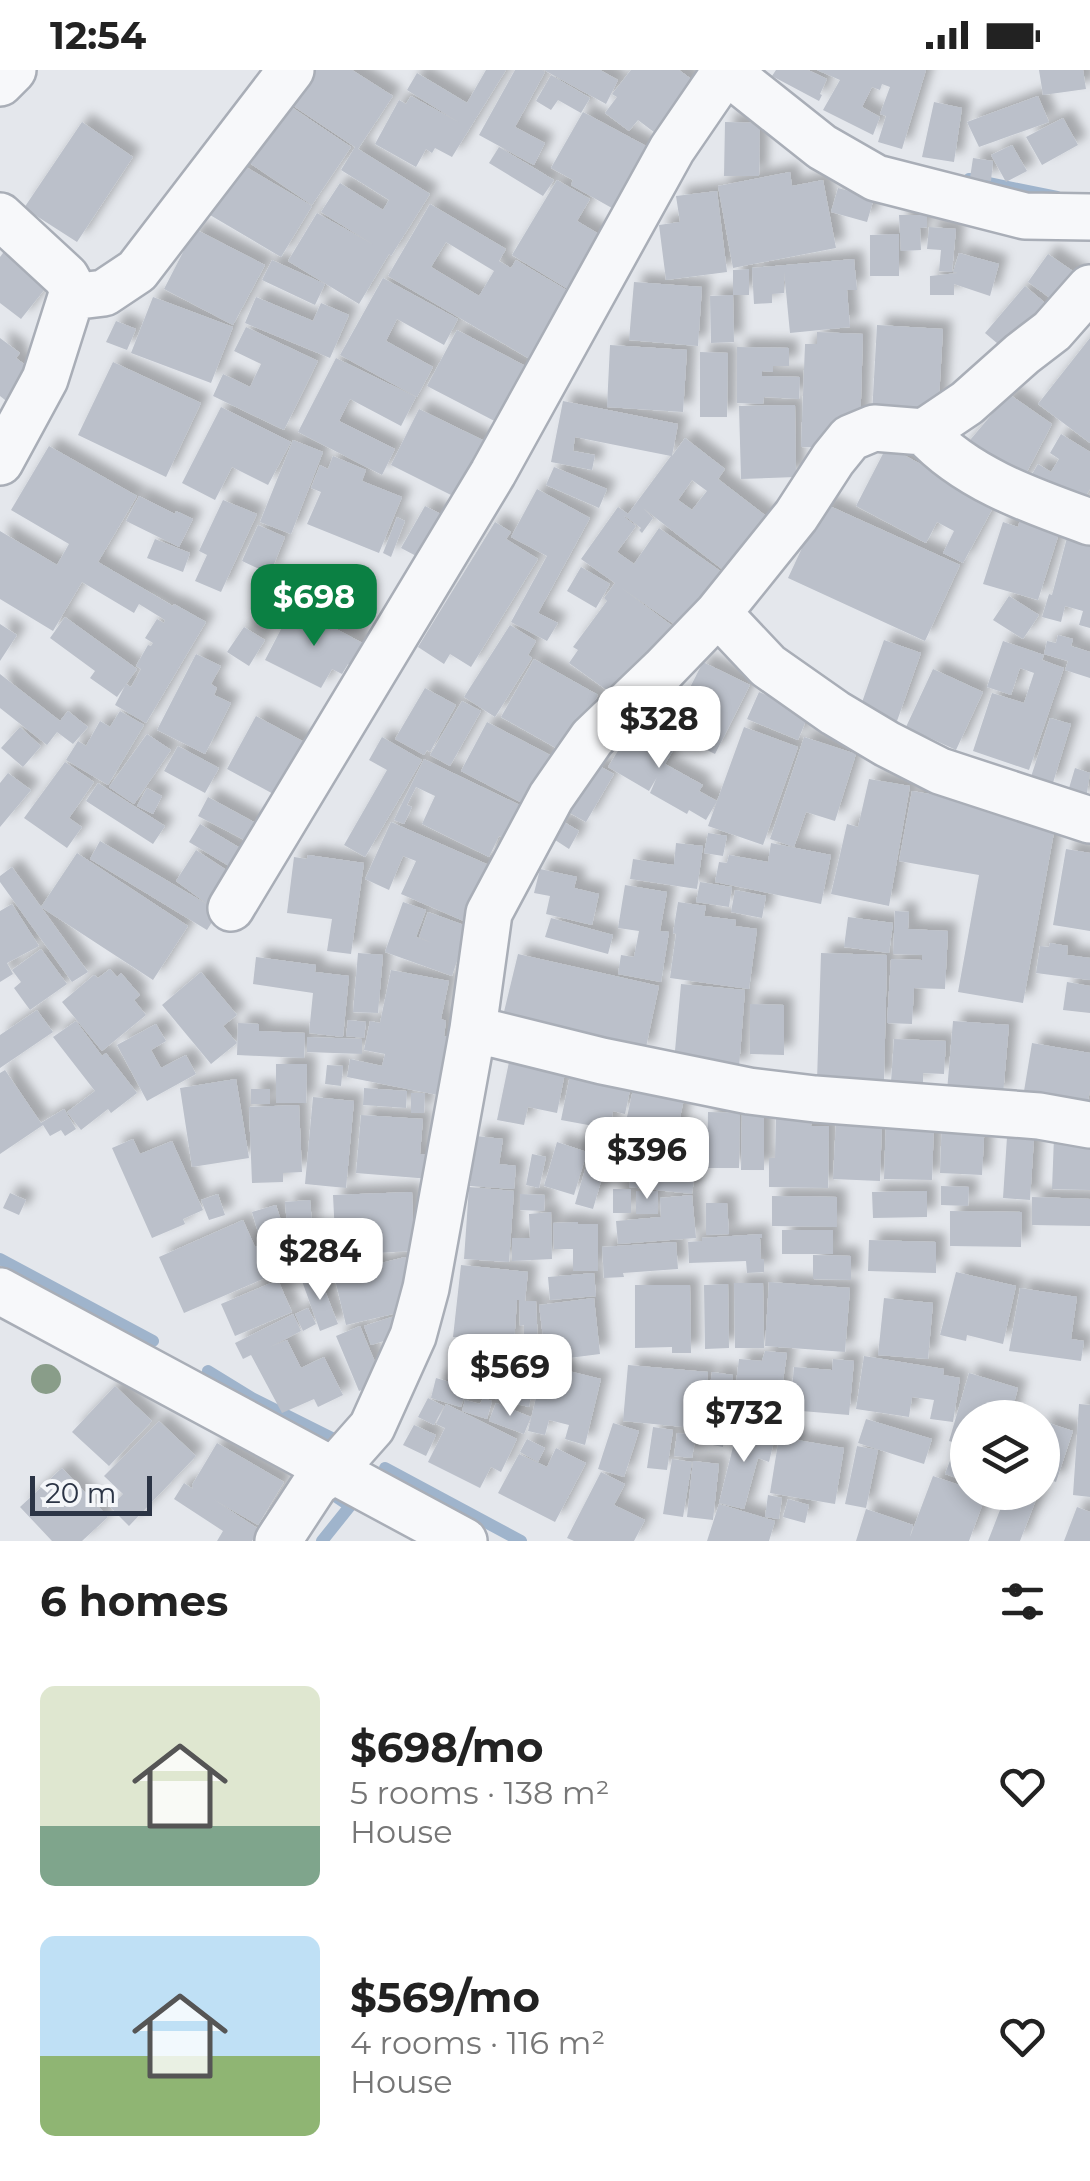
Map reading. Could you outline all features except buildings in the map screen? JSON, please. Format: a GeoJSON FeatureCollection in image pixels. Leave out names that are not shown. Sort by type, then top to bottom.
{"type":"FeatureCollection","features":[{"type":"Feature","properties":{"kind":"street"},"geometry":{"type":"LineString","coordinates":[[0,83],[12,70]]}},
{"type":"Feature","properties":{"kind":"street"},"geometry":{"type":"LineString","coordinates":[[71,297],[104,293],[137,271],[291,70]]}},
{"type":"Feature","properties":{"kind":"street"},"geometry":{"type":"LineString","coordinates":[[232,908],[493,473],[672,149],[726,70],[822,146],[876,178],[1025,216],[1090,217]]}},
{"type":"Feature","properties":{"kind":"street"},"geometry":{"type":"LineString","coordinates":[[0,216],[66,277],[72,288],[45,378],[0,462]]}},
{"type":"Feature","properties":{"kind":"street"},"geometry":{"type":"LineString","coordinates":[[278,1541],[316,1483],[333,1471],[372,1427],[413,1336],[426,1288],[473,1029],[489,913],[551,798],[592,738],[718,613],[796,516],[850,438],[874,428],[924,432],[967,403],[1052,331],[1090,288]]}},
{"type":"Feature","properties":{"kind":"street"},"geometry":{"type":"LineString","coordinates":[[924,432],[940,449],[993,482],[1090,522]]}},
{"type":"Feature","properties":{"kind":"street"},"geometry":{"type":"LineString","coordinates":[[718,613],[768,666],[887,744],[940,771],[1090,820]]}},
{"type":"Feature","properties":{"kind":"street"},"geometry":{"type":"LineString","coordinates":[[473,1029],[602,1061],[749,1090],[1090,1124]]}},
{"type":"Feature","properties":{"kind":"street"},"geometry":{"type":"LineString","coordinates":[[0,1291],[464,1541]]}},
{"type":"Feature","properties":{"kind":"waterway"},"geometry":{"type":"LineString","coordinates":[[969,179],[1057,197]]}},
{"type":"Feature","properties":{"kind":"waterway"},"geometry":{"type":"LineString","coordinates":[[0,1259],[153,1341]]}},
{"type":"Feature","properties":{"kind":"waterway"},"geometry":{"type":"LineString","coordinates":[[208,1371],[342,1443]]}},
{"type":"Feature","properties":{"kind":"waterway"},"geometry":{"type":"LineString","coordinates":[[385,1468],[521,1541]]}},
{"type":"Feature","properties":{"kind":"waterway"},"geometry":{"type":"LineString","coordinates":[[322,1541],[350,1506],[332,1494]]}}]}
